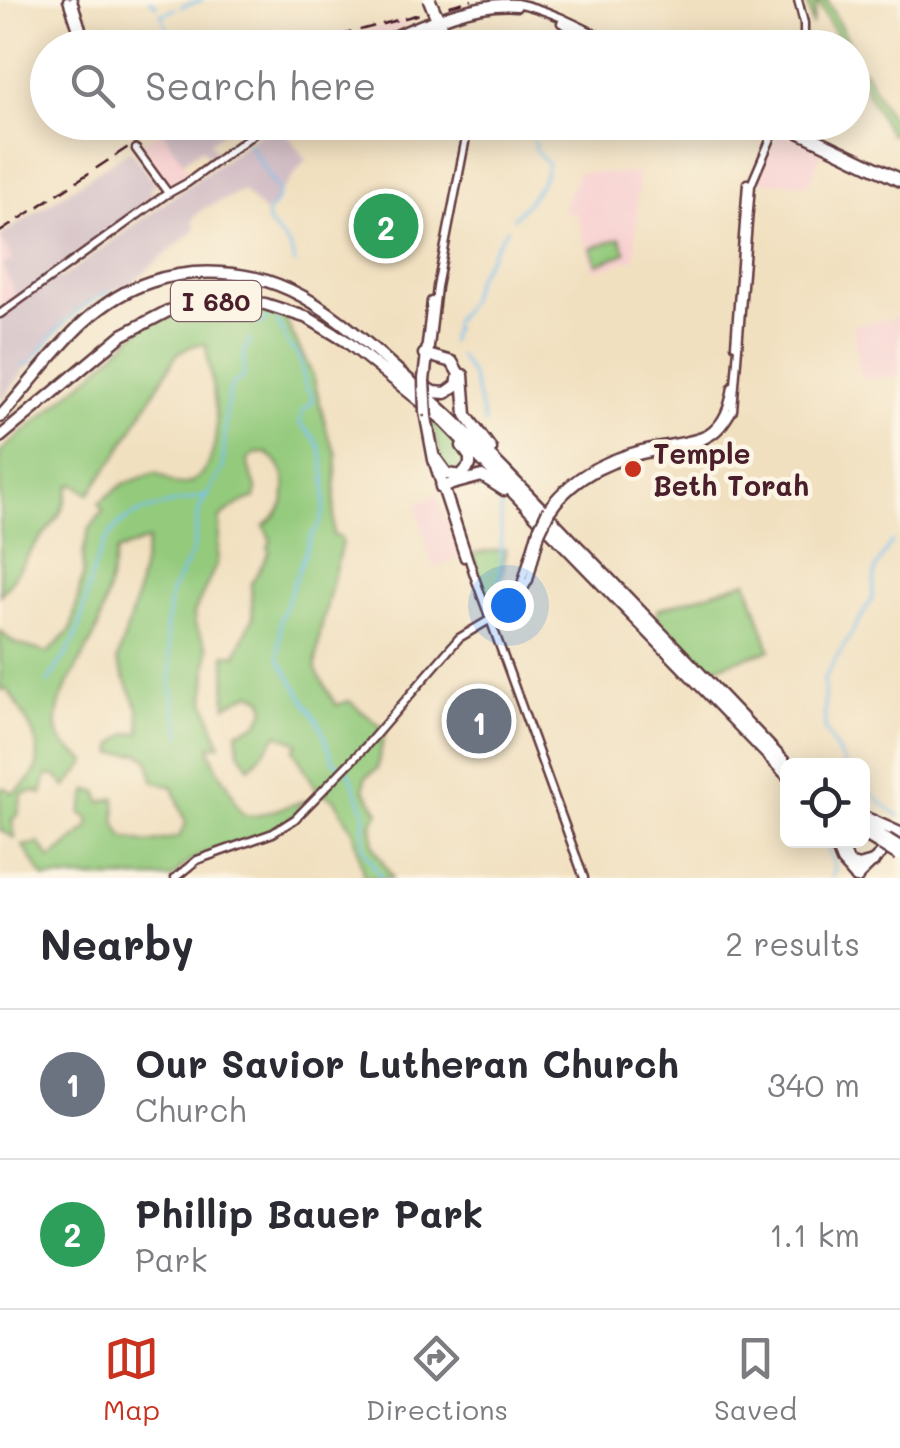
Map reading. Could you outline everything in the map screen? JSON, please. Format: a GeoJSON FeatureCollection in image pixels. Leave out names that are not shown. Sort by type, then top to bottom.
{"type":"FeatureCollection","features":[{"type":"Feature","properties":{"kind":"highway","name":"I 680"},"geometry":{"type":"LineString","coordinates":[[0,417],[65,340],[92,314],[126,292],[166,277],[230,274],[276,284],[310,301],[435,402],[783,758]]}},
{"type":"Feature","properties":{"kind":"highway","name":"I 680"},"geometry":{"type":"LineString","coordinates":[[0,437],[133,328],[168,312],[214,301],[265,304],[322,324],[440,418],[543,531],[780,769]]}},
{"type":"Feature","properties":{"kind":"highway"},"geometry":{"type":"LineString","coordinates":[[350,331],[429,390],[442,394],[452,390],[459,378],[456,365],[427,354]]}},
{"type":"Feature","properties":{"kind":"highway"},"geometry":{"type":"LineString","coordinates":[[427,354],[448,356],[460,364],[466,415],[512,478]]}},
{"type":"Feature","properties":{"kind":"highway"},"geometry":{"type":"LineString","coordinates":[[440,418],[470,457],[469,470],[444,486]]}},
{"type":"Feature","properties":{"kind":"highway"},"geometry":{"type":"LineString","coordinates":[[436,458],[447,474],[463,476]]}},
{"type":"Feature","properties":{"kind":"highway"},"geometry":{"type":"LineString","coordinates":[[444,486],[476,476],[486,478],[543,531]]}},
{"type":"Feature","properties":{"kind":"highway"},"geometry":{"type":"LineString","coordinates":[[870,823],[896,844]]}},
{"type":"Feature","properties":{"kind":"highway"},"geometry":{"type":"LineString","coordinates":[[870,829],[896,844]]}},
{"type":"Feature","properties":{"kind":"highway"},"geometry":{"type":"LineString","coordinates":[[870,838],[896,844]]}},
{"type":"Feature","properties":{"kind":"highway"},"geometry":{"type":"LineString","coordinates":[[837,848],[842,861],[858,877]]}},
{"type":"Feature","properties":{"kind":"highway"},"geometry":{"type":"LineString","coordinates":[[846,848],[848,862],[858,877]]}},
{"type":"Feature","properties":{"kind":"highway"},"geometry":{"type":"LineString","coordinates":[[848,862],[859,866],[873,862]]}},
{"type":"Feature","properties":{"kind":"main road"},"geometry":{"type":"LineString","coordinates":[[70,0],[80,30]]}},
{"type":"Feature","properties":{"kind":"main road"},"geometry":{"type":"LineString","coordinates":[[430,0],[441,30]]}},
{"type":"Feature","properties":{"kind":"main road"},"geometry":{"type":"LineString","coordinates":[[802,1],[805,30]]}},
{"type":"Feature","properties":{"kind":"main road"},"geometry":{"type":"LineString","coordinates":[[410,30],[485,4],[514,3],[586,30]]}},
{"type":"Feature","properties":{"kind":"main road"},"geometry":{"type":"LineString","coordinates":[[414,30],[437,18],[495,7],[517,8],[574,30]]}},
{"type":"Feature","properties":{"kind":"main road"},"geometry":{"type":"LineString","coordinates":[[160,182],[180,185],[243,140]]}},
{"type":"Feature","properties":{"kind":"main road"},"geometry":{"type":"LineString","coordinates":[[0,314],[244,140]]}},
{"type":"Feature","properties":{"kind":"main road"},"geometry":{"type":"LineString","coordinates":[[464,140],[427,354],[424,380],[428,445],[584,878]]}},
{"type":"Feature","properties":{"kind":"main road"},"geometry":{"type":"LineString","coordinates":[[175,878],[187,865],[284,827],[338,774],[467,632],[506,610],[518,595],[549,510],[573,478],[642,448],[696,438],[720,422],[732,390],[746,184],[768,140]]}},
{"type":"Feature","properties":{"kind":"main road"},"geometry":{"type":"LineString","coordinates":[[815,140],[900,180]]}},
{"type":"Feature","properties":{"kind":"main road"},"geometry":{"type":"LineString","coordinates":[[136,148],[165,195]]}},
{"type":"Feature","properties":{"kind":"main road"},"geometry":{"type":"LineString","coordinates":[[207,168],[215,158]]}},
{"type":"Feature","properties":{"kind":"main road"},"geometry":{"type":"LineString","coordinates":[[425,415],[444,486]]}},
{"type":"Feature","properties":{"kind":"main road"},"geometry":{"type":"LineString","coordinates":[[858,877],[896,844]]}},
{"type":"Feature","properties":{"kind":"main road"},"geometry":{"type":"LineString","coordinates":[[858,877],[896,844]]}},
{"type":"Feature","properties":{"kind":"shaded area"},"geometry":{"type":"Polygon","coordinates":[[[407,20],[408,24],[395,30],[369,30],[407,20]]]}},
{"type":"Feature","properties":{"kind":"shaded area"},"geometry":{"type":"Polygon","coordinates":[[[146,140],[169,140],[190,173],[166,182],[140,144],[146,140]]]}},
{"type":"Feature","properties":{"kind":"shaded area"},"geometry":{"type":"Polygon","coordinates":[[[169,140],[213,140],[210,142],[217,153],[210,159],[202,148],[183,162],[169,140]]]}},
{"type":"Feature","properties":{"kind":"shaded area"},"geometry":{"type":"Polygon","coordinates":[[[291,140],[306,160],[281,192],[248,142],[291,140]]]}},
{"type":"Feature","properties":{"kind":"shaded area"},"geometry":{"type":"Polygon","coordinates":[[[774,140],[801,140],[822,150],[809,185],[756,181],[774,140]]]}},
{"type":"Feature","properties":{"kind":"shaded area"},"geometry":{"type":"Polygon","coordinates":[[[247,143],[277,191],[275,202],[264,213],[243,191],[201,210],[192,220],[196,229],[129,285],[95,296],[66,317],[0,402],[0,308],[16,296],[2,265],[12,260],[0,236],[130,150],[156,184],[150,189],[155,196],[56,270],[59,280],[247,143]]]}},
{"type":"Feature","properties":{"kind":"shaded area"},"geometry":{"type":"Polygon","coordinates":[[[578,172],[638,174],[635,258],[595,271],[575,211],[565,214],[563,208],[578,172]]]}},
{"type":"Feature","properties":{"kind":"shaded area"},"geometry":{"type":"Polygon","coordinates":[[[0,236],[12,260],[2,266],[17,296],[0,308],[0,236]]]}},
{"type":"Feature","properties":{"kind":"shaded area"},"geometry":{"type":"Polygon","coordinates":[[[900,317],[900,375],[861,380],[853,325],[900,317]]]}},
{"type":"Feature","properties":{"kind":"shaded area"},"geometry":{"type":"Polygon","coordinates":[[[437,493],[460,558],[433,567],[416,506],[437,493]]]}},
{"type":"Feature","properties":{"kind":"green space"},"geometry":{"type":"Polygon","coordinates":[[[807,0],[827,0],[843,30],[833,30],[817,1],[812,26],[807,0]]]}},
{"type":"Feature","properties":{"kind":"green space"},"geometry":{"type":"Polygon","coordinates":[[[870,81],[896,129],[890,135],[870,98],[870,81]]]}},
{"type":"Feature","properties":{"kind":"green space"},"geometry":{"type":"Polygon","coordinates":[[[620,238],[626,253],[597,264],[591,248],[620,238]]]}},
{"type":"Feature","properties":{"kind":"green space"},"geometry":{"type":"Polygon","coordinates":[[[233,304],[281,311],[313,376],[328,435],[337,454],[333,535],[342,542],[320,633],[316,670],[336,705],[349,701],[385,730],[377,769],[365,778],[364,789],[379,812],[372,822],[374,847],[392,878],[364,878],[354,833],[335,800],[317,790],[294,750],[298,743],[278,734],[250,768],[239,751],[237,732],[259,723],[265,709],[263,699],[251,693],[226,706],[225,654],[236,655],[253,617],[251,584],[270,551],[271,541],[264,526],[284,501],[285,481],[267,453],[254,454],[248,460],[255,498],[220,518],[217,563],[194,613],[195,625],[208,648],[205,700],[220,745],[210,746],[211,753],[238,807],[244,815],[256,816],[304,801],[293,817],[278,828],[202,855],[173,878],[44,878],[23,846],[39,843],[51,859],[89,827],[89,818],[81,813],[88,790],[98,792],[101,802],[115,798],[116,824],[123,837],[147,843],[179,837],[186,823],[173,787],[153,781],[149,760],[139,753],[114,754],[114,744],[127,734],[141,732],[138,708],[117,661],[135,603],[148,540],[117,551],[98,627],[60,703],[58,734],[68,748],[87,762],[66,787],[56,776],[47,775],[42,794],[22,794],[18,815],[12,819],[15,838],[0,830],[0,789],[12,793],[27,783],[38,758],[24,716],[8,690],[0,690],[0,631],[14,643],[48,653],[71,630],[89,530],[103,511],[99,503],[123,484],[155,473],[180,485],[192,482],[204,471],[211,457],[216,425],[206,344],[177,354],[89,494],[74,484],[69,486],[60,514],[0,595],[0,452],[141,328],[202,306],[233,304]]]}},
{"type":"Feature","properties":{"kind":"green space"},"geometry":{"type":"Polygon","coordinates":[[[433,415],[469,458],[461,474],[444,468],[430,418],[433,415]]]}},
{"type":"Feature","properties":{"kind":"green space"},"geometry":{"type":"Polygon","coordinates":[[[505,549],[502,609],[492,612],[472,554],[505,549]]]}},
{"type":"Feature","properties":{"kind":"green space"},"geometry":{"type":"Polygon","coordinates":[[[747,581],[770,650],[705,670],[658,622],[657,610],[747,581]]]}},
{"type":"Feature","properties":{"kind":"waterway"},"geometry":{"type":"LineString","coordinates":[[150,0],[157,6]]}},
{"type":"Feature","properties":{"kind":"waterway"},"geometry":{"type":"LineString","coordinates":[[181,7],[202,0]]}},
{"type":"Feature","properties":{"kind":"waterway"},"geometry":{"type":"LineString","coordinates":[[163,14],[175,9]]}},
{"type":"Feature","properties":{"kind":"waterway"},"geometry":{"type":"LineString","coordinates":[[161,13],[168,30]]}},
{"type":"Feature","properties":{"kind":"waterway"},"geometry":{"type":"LineString","coordinates":[[513,218],[539,187],[546,172],[548,164],[536,151],[534,140]]}},
{"type":"Feature","properties":{"kind":"waterway"},"geometry":{"type":"LineString","coordinates":[[248,143],[279,192],[267,213],[268,223],[290,247],[295,263]]}},
{"type":"Feature","properties":{"kind":"waterway"},"geometry":{"type":"LineString","coordinates":[[450,342],[454,322],[507,228]]}},
{"type":"Feature","properties":{"kind":"waterway"},"geometry":{"type":"LineString","coordinates":[[23,364],[30,364],[76,312],[111,291]]}},
{"type":"Feature","properties":{"kind":"waterway"},"geometry":{"type":"LineString","coordinates":[[260,325],[268,318]]}},
{"type":"Feature","properties":{"kind":"waterway"},"geometry":{"type":"LineString","coordinates":[[277,320],[287,343],[299,357],[306,387],[312,395],[312,403],[302,411],[300,424],[320,448],[325,493],[322,517],[280,620],[279,659],[321,727],[333,761],[341,766]]}},
{"type":"Feature","properties":{"kind":"waterway"},"geometry":{"type":"LineString","coordinates":[[181,735],[166,633],[171,592],[193,551],[199,509],[223,468],[231,385],[244,376],[244,353],[250,340]]}},
{"type":"Feature","properties":{"kind":"waterway"},"geometry":{"type":"LineString","coordinates":[[459,356],[472,376],[485,424]]}},
{"type":"Feature","properties":{"kind":"waterway"},"geometry":{"type":"LineString","coordinates":[[48,683],[73,642],[107,539],[130,517],[205,496]]}},
{"type":"Feature","properties":{"kind":"waterway"},"geometry":{"type":"LineString","coordinates":[[497,606],[501,497]]}},
{"type":"Feature","properties":{"kind":"waterway"},"geometry":{"type":"LineString","coordinates":[[841,758],[825,730],[824,679],[872,599],[876,568],[892,541]]}},
{"type":"Feature","properties":{"kind":"waterway"},"geometry":{"type":"LineString","coordinates":[[348,770],[365,812],[363,847],[381,878]]}},
{"type":"Feature","properties":{"kind":"waterway"},"geometry":{"type":"LineString","coordinates":[[870,792],[900,816]]}},
{"type":"Feature","properties":{"kind":"waterway"},"geometry":{"type":"LineString","coordinates":[[828,848],[835,869],[832,878]]}},
{"type":"Feature","properties":{"kind":"railway"},"geometry":{"type":"LineString","coordinates":[[360,30],[472,0]]}},
{"type":"Feature","properties":{"kind":"railway"},"geometry":{"type":"LineString","coordinates":[[0,232],[139,140]]}},
{"type":"Feature","properties":{"kind":"place","name":"Phillip Bauer Park"},"geometry":{"type":"Point","coordinates":[386,226]}},
{"type":"Feature","properties":{"kind":"place","name":"Temple Beth Torah"},"geometry":{"type":"Point","coordinates":[633,469]}},
{"type":"Feature","properties":{"kind":"place","name":"Our Savior Lutheran Church"},"geometry":{"type":"Point","coordinates":[479,721]}}]}
